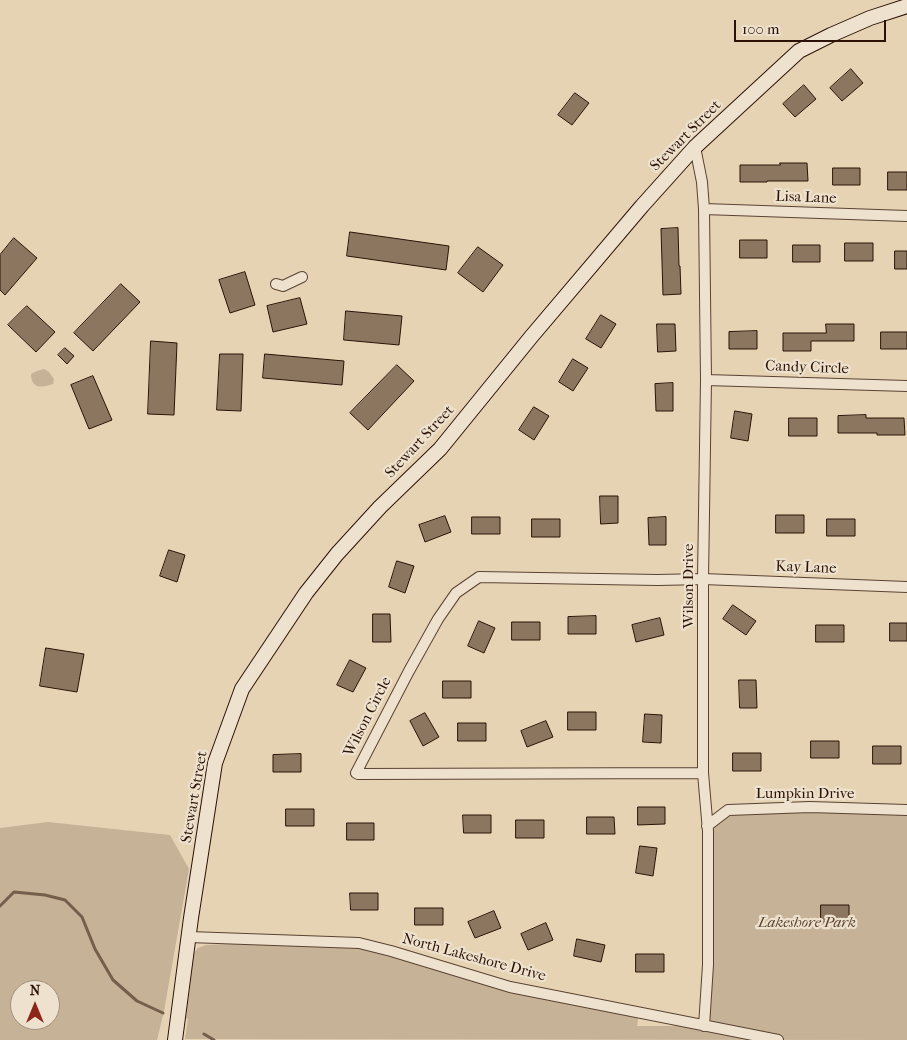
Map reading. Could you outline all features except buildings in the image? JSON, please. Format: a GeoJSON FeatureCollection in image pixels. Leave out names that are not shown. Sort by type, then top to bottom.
{"type":"FeatureCollection","features":[{"type":"Feature","properties":{"kind":"street","name":"Stewart Street"},"geometry":{"type":"LineString","coordinates":[[176,1040],[215,763],[242,688],[306,593],[337,554],[380,507],[440,449],[531,337],[695,147],[799,51],[870,18],[907,6]]}},
{"type":"Feature","properties":{"kind":"street","name":"Wilson Drive"},"geometry":{"type":"LineString","coordinates":[[695,147],[702,182],[704,210],[706,380],[703,773],[707,826],[708,965],[704,1026]]}},
{"type":"Feature","properties":{"kind":"street","name":"Lisa Lane"},"geometry":{"type":"LineString","coordinates":[[704,210],[907,216]]}},
{"type":"Feature","properties":{"kind":"street"},"geometry":{"type":"LineString","coordinates":[[276,284],[283,286],[302,277]]}},
{"type":"Feature","properties":{"kind":"street","name":"Candy Circle"},"geometry":{"type":"LineString","coordinates":[[706,380],[907,386]]}},
{"type":"Feature","properties":{"kind":"street","name":"Wilson Circle"},"geometry":{"type":"LineString","coordinates":[[703,579],[479,577],[456,593],[438,620],[409,670],[356,773],[703,773]]}},
{"type":"Feature","properties":{"kind":"street","name":"Kay Lane"},"geometry":{"type":"LineString","coordinates":[[703,579],[907,586]]}},
{"type":"Feature","properties":{"kind":"street","name":"Lumpkin Drive"},"geometry":{"type":"LineString","coordinates":[[707,826],[728,810],[810,807],[907,810]]}},
{"type":"Feature","properties":{"kind":"street","name":"North Lakeshore Drive"},"geometry":{"type":"LineString","coordinates":[[189,937],[359,943],[510,987],[778,1040]]}},
{"type":"Feature","properties":{"kind":"green space"},"geometry":{"type":"Polygon","coordinates":[[[44,369],[54,379],[53,384],[45,386],[35,385],[31,379],[31,374],[44,369]]]}},
{"type":"Feature","properties":{"kind":"green space","name":"Lakeshore Park"},"geometry":{"type":"Polygon","coordinates":[[[907,808],[907,1040],[185,1039],[194,953],[198,948],[206,945],[297,941],[359,943],[510,987],[639,1013],[637,1026],[703,1026],[707,826],[728,810],[907,808]]]}},
{"type":"Feature","properties":{"kind":"green space"},"geometry":{"type":"Polygon","coordinates":[[[48,822],[170,835],[189,869],[164,1011],[157,1040],[0,1040],[0,828],[48,822]]]}},
{"type":"Feature","properties":{"kind":"waterway"},"geometry":{"type":"LineString","coordinates":[[0,906],[14,892],[45,895],[65,900],[82,917],[95,949],[113,980],[137,1001],[163,1013]]}},
{"type":"Feature","properties":{"kind":"waterway"},"geometry":{"type":"LineString","coordinates":[[204,1034],[214,1040]]}}]}
